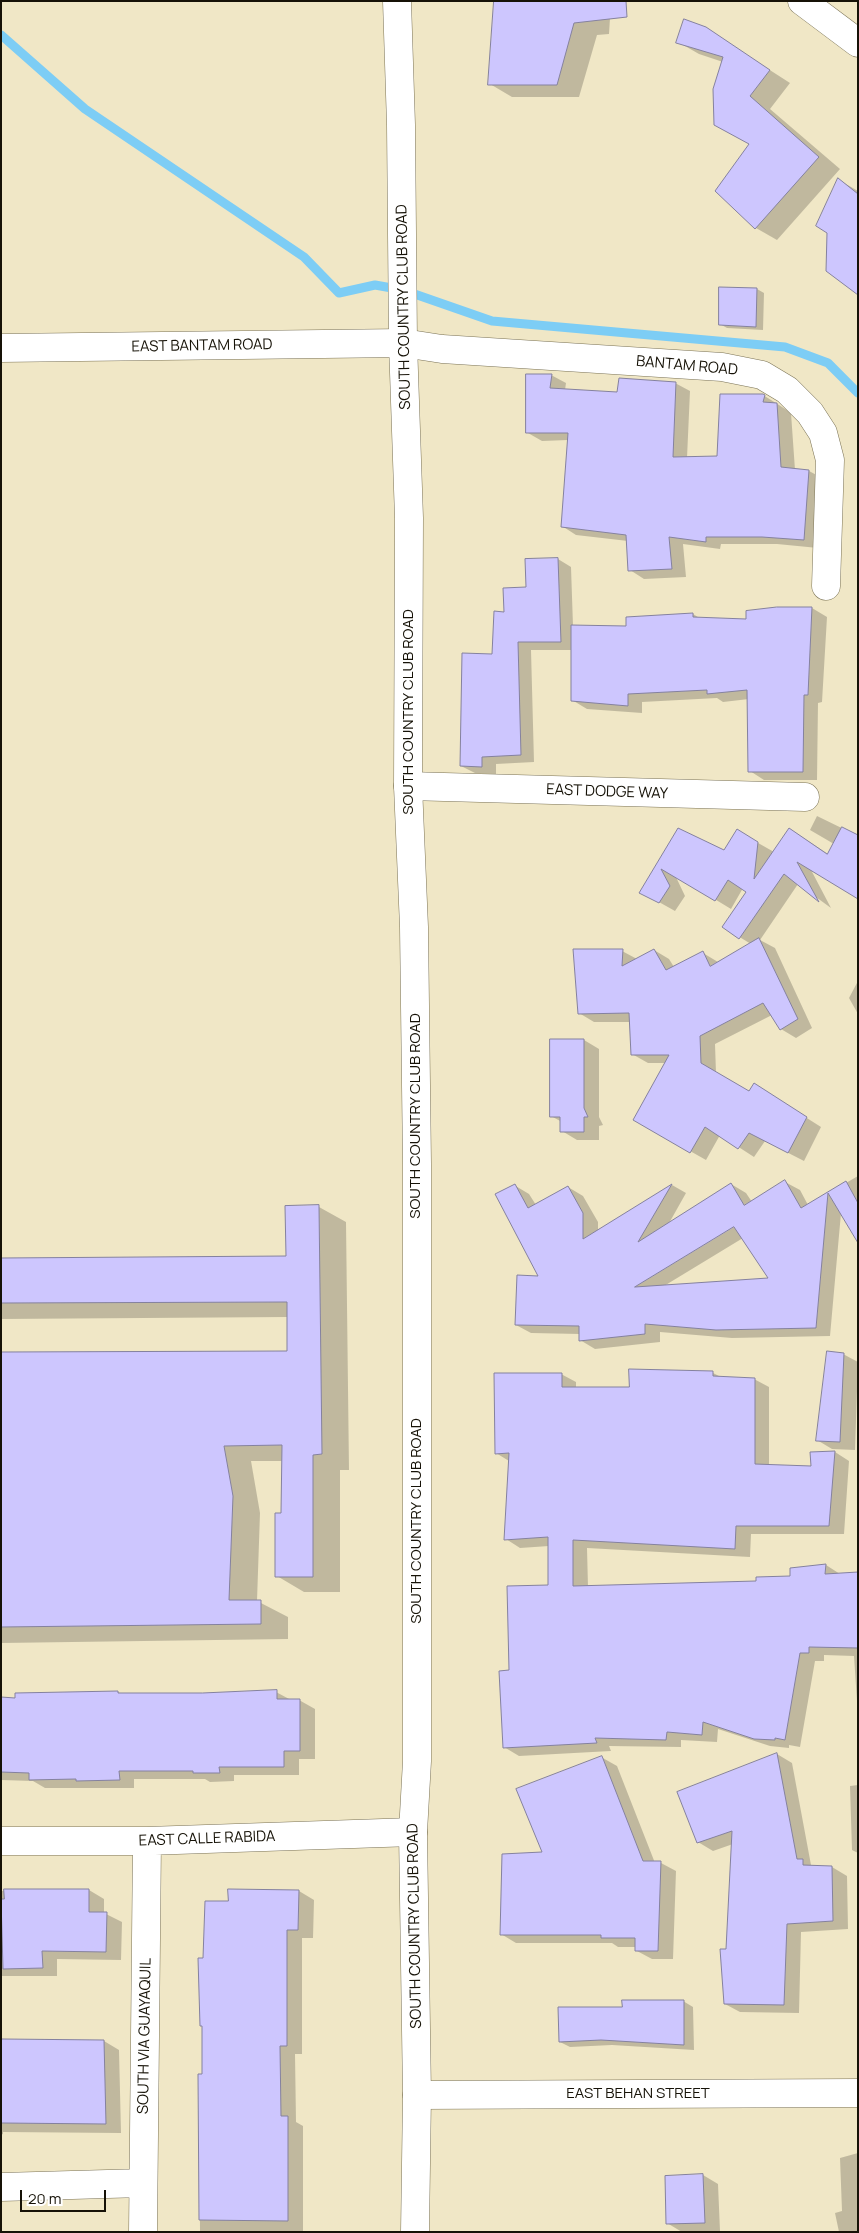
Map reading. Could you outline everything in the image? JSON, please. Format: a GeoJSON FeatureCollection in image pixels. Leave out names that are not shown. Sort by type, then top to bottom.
{"type":"FeatureCollection","features":[{"type":"Feature","properties":{"kind":"street","name":"SOUTH COUNTRY CLUB ROAD"},"geometry":{"type":"LineString","coordinates":[[397,1],[401,124],[403,343],[409,518],[408,786],[414,928],[417,1164],[417,1760],[413,1832],[417,2095],[415,2232]]}},
{"type":"Feature","properties":{"kind":"street"},"geometry":{"type":"LineString","coordinates":[[802,1],[858,43]]}},
{"type":"Feature","properties":{"kind":"street","name":"EAST BANTAM ROAD"},"geometry":{"type":"LineString","coordinates":[[1,348],[403,343]]}},
{"type":"Feature","properties":{"kind":"street","name":"BANTAM ROAD"},"geometry":{"type":"LineString","coordinates":[[403,343],[442,349],[722,366],[762,375],[787,390],[810,413],[823,434],[830,460],[826,586]]}},
{"type":"Feature","properties":{"kind":"street","name":"EAST DODGE WAY"},"geometry":{"type":"LineString","coordinates":[[408,786],[805,797]]}},
{"type":"Feature","properties":{"kind":"street","name":"EAST CALLE RABIDA"},"geometry":{"type":"LineString","coordinates":[[1,1841],[147,1841],[413,1832]]}},
{"type":"Feature","properties":{"kind":"street","name":"SOUTH VIA GUAYAQUIL"},"geometry":{"type":"LineString","coordinates":[[143,2232],[147,1841]]}},
{"type":"Feature","properties":{"kind":"street","name":"EAST BEHAN STREET"},"geometry":{"type":"LineString","coordinates":[[417,2095],[858,2093]]}},
{"type":"Feature","properties":{"kind":"street"},"geometry":{"type":"LineString","coordinates":[[1,2187],[144,2183]]}},
{"type":"Feature","properties":{"kind":"building"},"geometry":{"type":"Polygon","coordinates":[[[494,1],[626,1],[627,17],[574,23],[557,85],[488,85],[494,1]]]}},
{"type":"Feature","properties":{"kind":"building"},"geometry":{"type":"Polygon","coordinates":[[[684,19],[706,27],[770,70],[750,96],[819,157],[755,229],[715,191],[749,144],[714,125],[713,89],[723,57],[676,43],[684,19]]]}},
{"type":"Feature","properties":{"kind":"building"},"geometry":{"type":"Polygon","coordinates":[[[838,178],[858,194],[858,295],[826,271],[827,233],[816,226],[838,178]]]}},
{"type":"Feature","properties":{"kind":"building"},"geometry":{"type":"Polygon","coordinates":[[[719,287],[757,288],[756,327],[719,325],[719,287]]]}},
{"type":"Feature","properties":{"kind":"building"},"geometry":{"type":"Polygon","coordinates":[[[526,374],[552,374],[550,388],[617,392],[619,378],[676,382],[673,457],[717,456],[720,394],[765,395],[763,402],[777,403],[781,467],[809,470],[804,540],[762,537],[706,537],[706,542],[669,537],[672,569],[628,571],[626,535],[561,527],[568,433],[526,433],[526,374]]]}},
{"type":"Feature","properties":{"kind":"building"},"geometry":{"type":"Polygon","coordinates":[[[558,558],[561,642],[518,642],[521,755],[482,757],[482,767],[460,766],[462,653],[492,654],[494,611],[504,612],[503,588],[526,587],[525,559],[558,558]]]}},
{"type":"Feature","properties":{"kind":"building"},"geometry":{"type":"Polygon","coordinates":[[[777,607],[812,607],[808,695],[804,695],[803,772],[748,772],[747,690],[707,694],[707,690],[628,694],[628,706],[571,701],[571,625],[626,626],[626,617],[693,613],[693,617],[746,619],[746,611],[777,607]]]}},
{"type":"Feature","properties":{"kind":"building"},"geometry":{"type":"Polygon","coordinates":[[[842,827],[858,835],[858,899],[797,862],[819,902],[784,874],[739,939],[722,927],[746,892],[728,880],[715,901],[661,869],[670,886],[659,903],[639,893],[678,828],[724,850],[737,829],[758,842],[754,879],[789,828],[827,854],[842,827]]]}},
{"type":"Feature","properties":{"kind":"building"},"geometry":{"type":"Polygon","coordinates":[[[759,938],[798,1019],[780,1030],[763,1003],[700,1036],[701,1063],[749,1091],[754,1083],[807,1117],[788,1153],[749,1133],[738,1149],[705,1127],[690,1153],[633,1120],[669,1055],[631,1055],[629,1013],[578,1014],[573,949],[623,949],[622,966],[654,949],[666,970],[703,951],[710,966],[759,938]]]}},
{"type":"Feature","properties":{"kind":"building"},"geometry":{"type":"Polygon","coordinates":[[[550,1039],[584,1039],[584,1108],[588,1117],[584,1117],[584,1132],[560,1132],[560,1117],[550,1117],[550,1039]]]}},
{"type":"Feature","properties":{"kind":"building"},"geometry":{"type":"Polygon","coordinates":[[[785,1180],[801,1208],[846,1181],[858,1203],[858,1243],[828,1193],[816,1328],[716,1330],[645,1324],[645,1334],[579,1341],[579,1326],[515,1325],[517,1275],[538,1276],[495,1194],[515,1184],[528,1208],[568,1186],[583,1213],[583,1239],[672,1184],[638,1242],[731,1183],[744,1205],[785,1180]],[[734,1227],[635,1287],[768,1278],[734,1227]]]}},
{"type":"Feature","properties":{"kind":"building"},"geometry":{"type":"Polygon","coordinates":[[[319,1205],[322,1454],[313,1455],[313,1577],[275,1577],[275,1513],[281,1513],[282,1445],[224,1446],[233,1496],[229,1600],[261,1600],[261,1624],[1,1627],[1,1352],[287,1351],[287,1302],[1,1303],[1,1258],[286,1256],[285,1206],[319,1205]]]}},
{"type":"Feature","properties":{"kind":"building"},"geometry":{"type":"Polygon","coordinates":[[[827,1351],[844,1353],[840,1442],[816,1441],[827,1351]]]}},
{"type":"Feature","properties":{"kind":"building"},"geometry":{"type":"Polygon","coordinates":[[[629,1369],[713,1371],[713,1376],[755,1378],[755,1464],[811,1466],[810,1452],[835,1451],[829,1526],[736,1526],[735,1549],[573,1540],[573,1586],[756,1581],[756,1577],[790,1576],[790,1568],[826,1564],[825,1574],[858,1572],[858,1648],[809,1647],[809,1653],[800,1653],[785,1740],[775,1738],[775,1740],[754,1739],[703,1722],[702,1735],[667,1732],[666,1740],[595,1738],[597,1743],[503,1748],[499,1671],[509,1670],[507,1586],[548,1585],[548,1537],[504,1540],[509,1453],[495,1454],[494,1373],[562,1373],[562,1387],[629,1387],[629,1369]]]}},
{"type":"Feature","properties":{"kind":"building"},"geometry":{"type":"Polygon","coordinates":[[[277,1690],[277,1699],[300,1699],[300,1751],[284,1751],[284,1767],[219,1767],[220,1773],[119,1771],[120,1780],[76,1781],[76,1779],[29,1780],[29,1773],[1,1772],[1,1697],[15,1698],[15,1693],[118,1691],[118,1693],[202,1693],[277,1690]]]}},
{"type":"Feature","properties":{"kind":"building"},"geometry":{"type":"Polygon","coordinates":[[[777,1753],[797,1859],[803,1859],[803,1865],[832,1866],[833,1921],[787,1924],[784,2005],[724,2004],[720,1949],[726,1949],[732,1831],[697,1843],[677,1792],[777,1753]]]}},
{"type":"Feature","properties":{"kind":"building"},"geometry":{"type":"Polygon","coordinates":[[[602,1756],[643,1861],[661,1861],[658,1951],[635,1951],[635,1938],[601,1938],[601,1935],[500,1935],[502,1854],[542,1852],[516,1789],[602,1756]]]}},
{"type":"Feature","properties":{"kind":"building"},"geometry":{"type":"Polygon","coordinates":[[[4,1889],[89,1889],[89,1912],[107,1912],[106,1952],[42,1951],[43,1968],[3,1969],[1,1899],[4,1899],[4,1889]]]}},
{"type":"Feature","properties":{"kind":"building"},"geometry":{"type":"Polygon","coordinates":[[[228,1889],[299,1890],[298,1930],[287,1930],[287,2046],[280,2046],[281,2116],[288,2116],[288,2221],[199,2220],[198,2074],[202,2074],[202,2026],[200,2026],[198,1958],[203,1958],[205,1901],[228,1901],[228,1889]]]}},
{"type":"Feature","properties":{"kind":"building"},"geometry":{"type":"Polygon","coordinates":[[[622,2000],[684,2000],[684,2045],[601,2040],[559,2042],[558,2007],[622,2007],[622,2000]]]}},
{"type":"Feature","properties":{"kind":"building"},"geometry":{"type":"Polygon","coordinates":[[[1,2039],[104,2040],[106,2124],[1,2123],[1,2039]]]}},
{"type":"Feature","properties":{"kind":"building"},"geometry":{"type":"Polygon","coordinates":[[[703,2174],[705,2223],[666,2224],[665,2176],[703,2174]]]}},
{"type":"Feature","properties":{"kind":"waterway"},"geometry":{"type":"LineString","coordinates":[[1,35],[85,109],[304,257],[339,293],[375,285],[403,290],[492,321],[785,347],[828,363],[858,393]]}}]}
